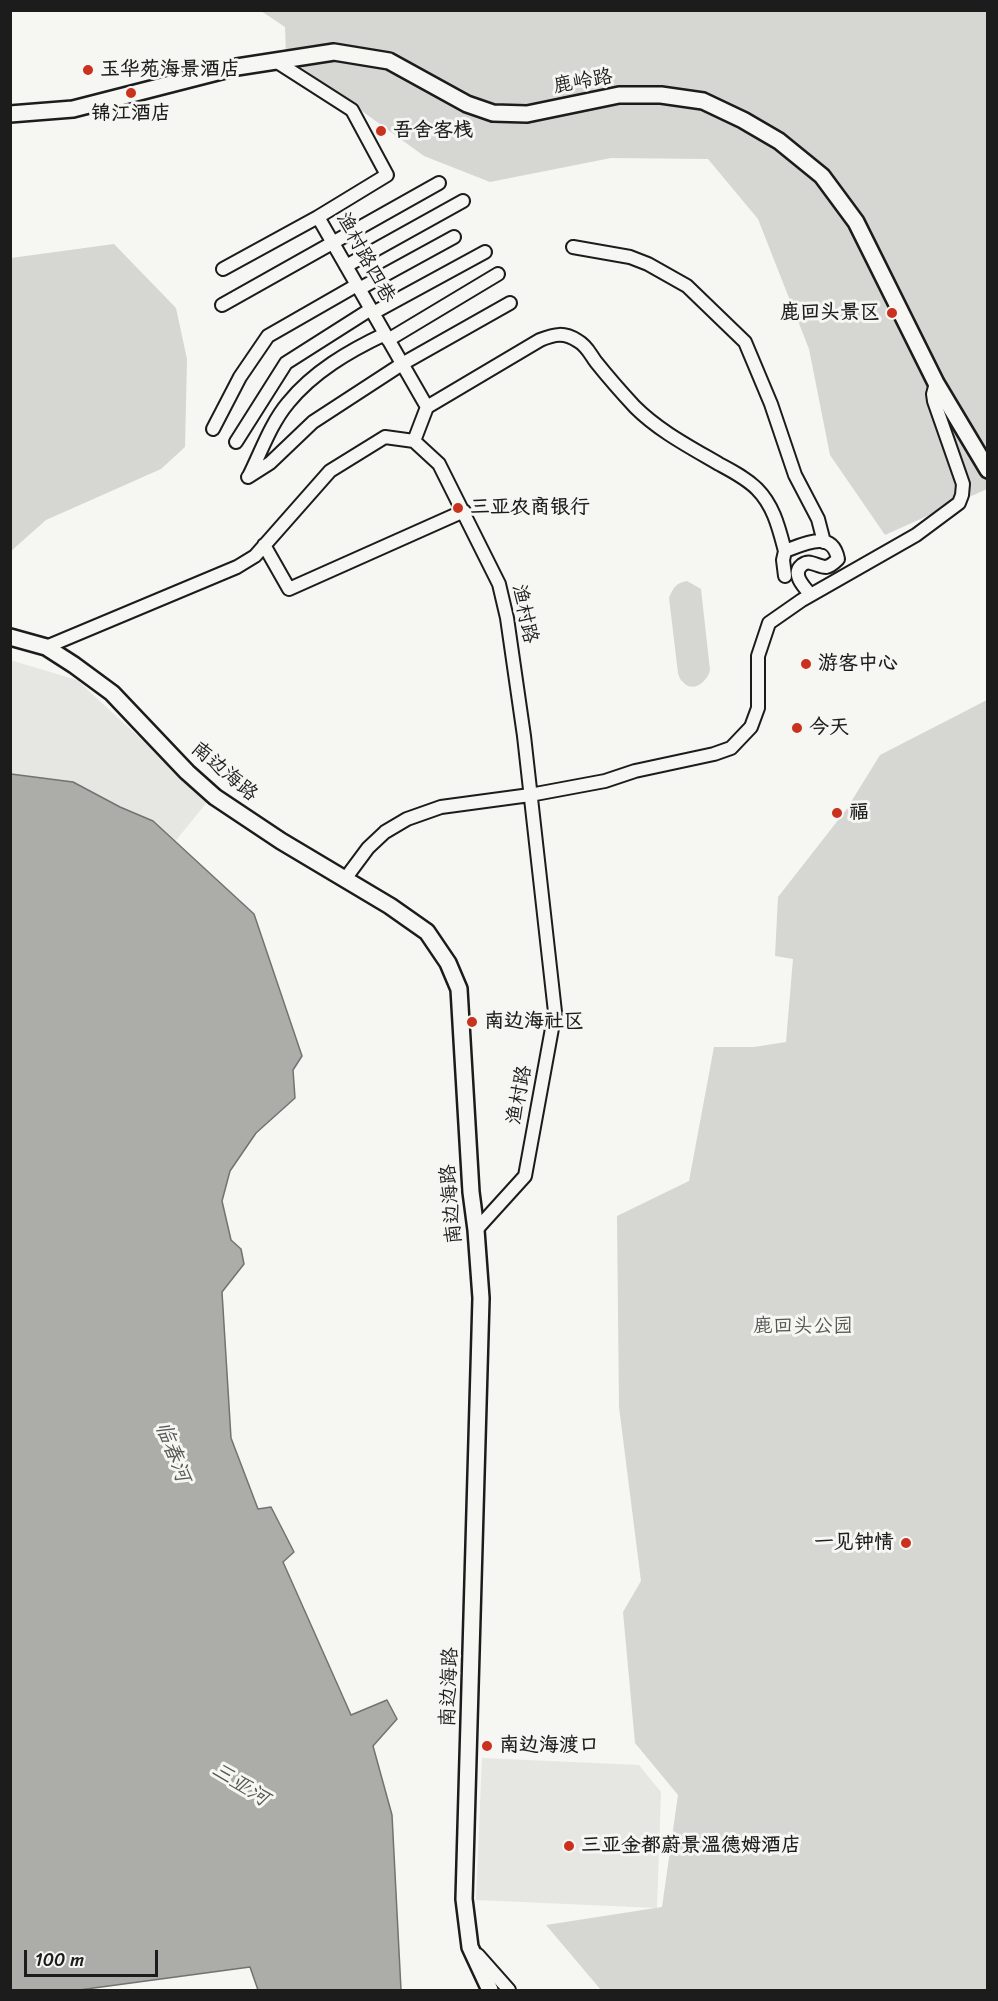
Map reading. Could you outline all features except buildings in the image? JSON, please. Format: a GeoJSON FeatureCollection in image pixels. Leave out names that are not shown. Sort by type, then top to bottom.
{"type":"FeatureCollection","features":[{"type":"Feature","properties":{"kind":"main road","name":"鹿岭路"},"geometry":{"type":"LineString","coordinates":[[10,114],[73,109],[237,67],[334,52],[389,61],[467,104],[493,113],[527,114],[619,95],[662,94],[703,101],[743,120],[779,141],[822,176],[856,222],[936,383],[987,470]]}},
{"type":"Feature","properties":{"kind":"main road","name":"南边海路"},"geometry":{"type":"LineString","coordinates":[[10,637],[46,647],[74,665],[112,693],[187,772],[215,797],[281,841],[390,906],[427,932],[448,963],[459,989],[471,1192],[481,1298],[464,1899],[470,1947],[490,1990]]}},
{"type":"Feature","properties":{"kind":"street","name":"渔村路四巷"},"geometry":{"type":"LineString","coordinates":[[274,60],[352,110],[387,175],[318,217],[427,407]]}},
{"type":"Feature","properties":{"kind":"street"},"geometry":{"type":"LineString","coordinates":[[222,305],[439,183]]}},
{"type":"Feature","properties":{"kind":"street"},"geometry":{"type":"LineString","coordinates":[[346,266],[463,201]]}},
{"type":"Feature","properties":{"kind":"street"},"geometry":{"type":"LineString","coordinates":[[223,269],[318,217]]}},
{"type":"Feature","properties":{"kind":"street"},"geometry":{"type":"LineString","coordinates":[[213,429],[240,377],[268,336],[454,237]]}},
{"type":"Feature","properties":{"kind":"street"},"geometry":{"type":"LineString","coordinates":[[573,248],[630,257],[648,264],[687,286],[745,342],[763,384],[795,475],[818,519],[824,542]]}},
{"type":"Feature","properties":{"kind":"street"},"geometry":{"type":"LineString","coordinates":[[236,442],[286,363],[372,311],[485,252]]}},
{"type":"Feature","properties":{"kind":"street"},"geometry":{"type":"LineString","coordinates":[[498,274],[387,337],[349,351],[305,385],[287,404],[248,477],[270,463],[313,422],[402,364],[510,303]]}},
{"type":"Feature","properties":{"kind":"street"},"geometry":{"type":"LineString","coordinates":[[46,647],[237,567],[255,556],[330,471],[385,437],[414,441],[427,407],[540,340],[555,334],[564,334],[580,341],[636,408],[663,430],[742,477],[757,489],[768,502],[776,518],[785,551],[784,576]]}},
{"type":"Feature","properties":{"kind":"street"},"geometry":{"type":"LineString","coordinates":[[345,879],[368,848],[385,832],[407,819],[441,807],[530,795],[605,781],[635,771],[714,754],[731,748],[751,727],[758,708],[759,656],[769,623],[811,595],[916,535],[958,503],[962,495],[963,484],[934,401],[936,383]]}},
{"type":"Feature","properties":{"kind":"street","name":"渔村路"},"geometry":{"type":"LineString","coordinates":[[414,441],[439,464],[499,584],[507,618],[555,1012],[525,1176],[476,1230]]}},
{"type":"Feature","properties":{"kind":"street"},"geometry":{"type":"LineString","coordinates":[[264,544],[289,589],[464,511]]}},
{"type":"Feature","properties":{"kind":"street"},"geometry":{"type":"LineString","coordinates":[[785,551],[811,541],[831,544],[836,550],[838,559],[836,562],[826,567],[809,562],[803,564],[798,570],[797,575],[802,585],[811,595]]}},
{"type":"Feature","properties":{"kind":"street"},"geometry":{"type":"LineString","coordinates":[[470,1947],[508,1990]]}},
{"type":"Feature","properties":{"kind":"shaded area"},"geometry":{"type":"Polygon","coordinates":[[[10,660],[77,680],[208,801],[173,844],[11,776],[10,660]]]}},
{"type":"Feature","properties":{"kind":"shaded area","name":"三亚金都蔚景温德姆酒店"},"geometry":{"type":"Polygon","coordinates":[[[482,1758],[639,1765],[661,1792],[657,1908],[476,1900],[482,1758]]]}},
{"type":"Feature","properties":{"kind":"green space"},"geometry":{"type":"Polygon","coordinates":[[[261,11],[987,11],[987,489],[885,535],[830,455],[809,349],[758,219],[708,159],[611,158],[490,182],[424,156],[286,56],[285,27],[261,11]]]}},
{"type":"Feature","properties":{"kind":"green space"},"geometry":{"type":"Polygon","coordinates":[[[114,244],[176,308],[187,359],[185,447],[161,469],[46,520],[11,551],[11,258],[114,244]]]}},
{"type":"Feature","properties":{"kind":"green space"},"geometry":{"type":"Polygon","coordinates":[[[687,581],[701,589],[710,670],[700,685],[691,687],[682,681],[678,673],[669,598],[675,587],[687,581]]]}},
{"type":"Feature","properties":{"kind":"green space","name":"鹿回头公园"},"geometry":{"type":"Polygon","coordinates":[[[987,700],[987,1990],[601,1990],[546,1925],[662,1907],[678,1795],[635,1743],[623,1612],[641,1581],[619,1407],[617,1216],[689,1181],[714,1047],[754,1047],[786,1042],[793,959],[775,956],[778,897],[846,810],[880,755],[987,700]]]}},
{"type":"Feature","properties":{"kind":"water"},"geometry":{"type":"Polygon","coordinates":[[[11,774],[73,782],[120,807],[153,821],[254,914],[302,1056],[293,1070],[295,1098],[256,1133],[230,1171],[222,1201],[231,1240],[241,1249],[244,1264],[222,1292],[231,1438],[258,1509],[271,1507],[294,1552],[283,1562],[351,1715],[387,1700],[397,1719],[373,1746],[392,1815],[401,1990],[258,1990],[250,1967],[79,1990],[11,1990],[11,774]]]}},
{"type":"Feature","properties":{"kind":"place","name":"玉华苑海景酒店"},"geometry":{"type":"Point","coordinates":[88,70]}},
{"type":"Feature","properties":{"kind":"place","name":"锦江酒店"},"geometry":{"type":"Point","coordinates":[131,93]}},
{"type":"Feature","properties":{"kind":"place","name":"吾舍客栈"},"geometry":{"type":"Point","coordinates":[381,131]}},
{"type":"Feature","properties":{"kind":"place","name":"鹿回头景区"},"geometry":{"type":"Point","coordinates":[892,313]}},
{"type":"Feature","properties":{"kind":"place","name":"三亚农商银行"},"geometry":{"type":"Point","coordinates":[458,508]}},
{"type":"Feature","properties":{"kind":"place","name":"游客中心"},"geometry":{"type":"Point","coordinates":[806,664]}},
{"type":"Feature","properties":{"kind":"place","name":"今天"},"geometry":{"type":"Point","coordinates":[797,728]}},
{"type":"Feature","properties":{"kind":"place","name":"福"},"geometry":{"type":"Point","coordinates":[837,813]}},
{"type":"Feature","properties":{"kind":"place","name":"南边海社区"},"geometry":{"type":"Point","coordinates":[472,1022]}},
{"type":"Feature","properties":{"kind":"place","name":"一见钟情"},"geometry":{"type":"Point","coordinates":[906,1543]}},
{"type":"Feature","properties":{"kind":"place","name":"南边海渡口"},"geometry":{"type":"Point","coordinates":[487,1746]}},
{"type":"Feature","properties":{"kind":"place","name":"三亚金都蔚景温德姆酒店"},"geometry":{"type":"Point","coordinates":[569,1846]}},
{"type":"Feature","properties":{"kind":"water label","name":"临春河"},"geometry":{"type":"Point","coordinates":[172,1452]}},
{"type":"Feature","properties":{"kind":"water label","name":"三亚河"},"geometry":{"type":"Point","coordinates":[240,1785]}}]}
